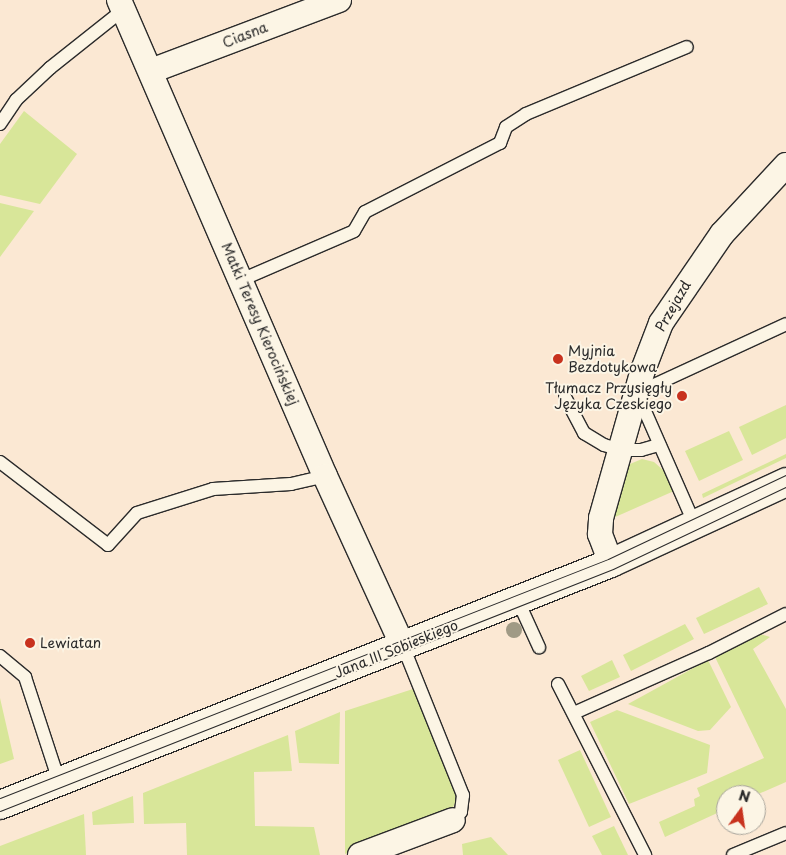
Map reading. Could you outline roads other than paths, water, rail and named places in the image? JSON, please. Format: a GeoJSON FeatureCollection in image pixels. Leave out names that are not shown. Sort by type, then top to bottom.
{"type":"FeatureCollection","features":[{"type":"Feature","properties":{"kind":"street","name":"Ciasna"},"geometry":{"type":"LineString","coordinates":[[151,71],[339,0]]}},
{"type":"Feature","properties":{"kind":"street","name":"Matki Teresy Kierocińskiej"},"geometry":{"type":"LineString","coordinates":[[121,5],[325,476],[403,646]]}},
{"type":"Feature","properties":{"kind":"street","name":"Przejazd"},"geometry":{"type":"LineString","coordinates":[[611,563],[600,534],[601,518],[637,393],[661,323],[690,277],[722,234],[786,165]]}},
{"type":"Feature","properties":{"kind":"street","name":"Jana III Sobieskiego"},"geometry":{"type":"LineString","coordinates":[[0,805],[611,563],[786,482]]}},
{"type":"Feature","properties":{"kind":"street"},"geometry":{"type":"LineString","coordinates":[[360,855],[453,820]]}},
{"type":"Feature","properties":{"kind":"lane"},"geometry":{"type":"LineString","coordinates":[[0,124],[16,100],[121,5]]}},
{"type":"Feature","properties":{"kind":"lane"},"geometry":{"type":"LineString","coordinates":[[241,280],[354,231],[365,212],[500,144],[506,128],[526,114],[687,47]]}},
{"type":"Feature","properties":{"kind":"lane"},"geometry":{"type":"LineString","coordinates":[[695,525],[637,393],[786,324]]}},
{"type":"Feature","properties":{"kind":"lane"},"geometry":{"type":"LineString","coordinates":[[565,397],[584,433],[621,450],[642,450],[659,445]]}},
{"type":"Feature","properties":{"kind":"lane"},"geometry":{"type":"LineString","coordinates":[[0,462],[108,545],[137,513],[213,489],[291,484],[325,476]]}},
{"type":"Feature","properties":{"kind":"lane"},"geometry":{"type":"LineString","coordinates":[[518,601],[539,647]]}},
{"type":"Feature","properties":{"kind":"lane"},"geometry":{"type":"LineString","coordinates":[[574,713],[785,617]]}},
{"type":"Feature","properties":{"kind":"lane"},"geometry":{"type":"LineString","coordinates":[[403,646],[463,795],[461,812],[453,820]]}},
{"type":"Feature","properties":{"kind":"lane"},"geometry":{"type":"LineString","coordinates":[[0,656],[25,676],[59,781]]}},
{"type":"Feature","properties":{"kind":"lane"},"geometry":{"type":"LineString","coordinates":[[558,684],[645,855]]}},
{"type":"Feature","properties":{"kind":"lane"},"geometry":{"type":"LineString","coordinates":[[732,855],[786,834]]}},
{"type":"Feature","properties":{"kind":"tram line"},"geometry":{"type":"LineString","coordinates":[[0,798],[608,559],[786,475]]}},
{"type":"Feature","properties":{"kind":"tram line"},"geometry":{"type":"LineString","coordinates":[[0,811],[613,569],[786,487]]}},
{"type":"Feature","properties":{"kind":"place","name":"Myjnia Bezdotykowa"},"geometry":{"type":"Point","coordinates":[558,359]}},
{"type":"Feature","properties":{"kind":"place","name":"Tłumacz Przysięgły Języka Czeskiego"},"geometry":{"type":"Point","coordinates":[682,396]}},
{"type":"Feature","properties":{"kind":"place","name":"Lewiatan"},"geometry":{"type":"Point","coordinates":[30,643]}}]}
